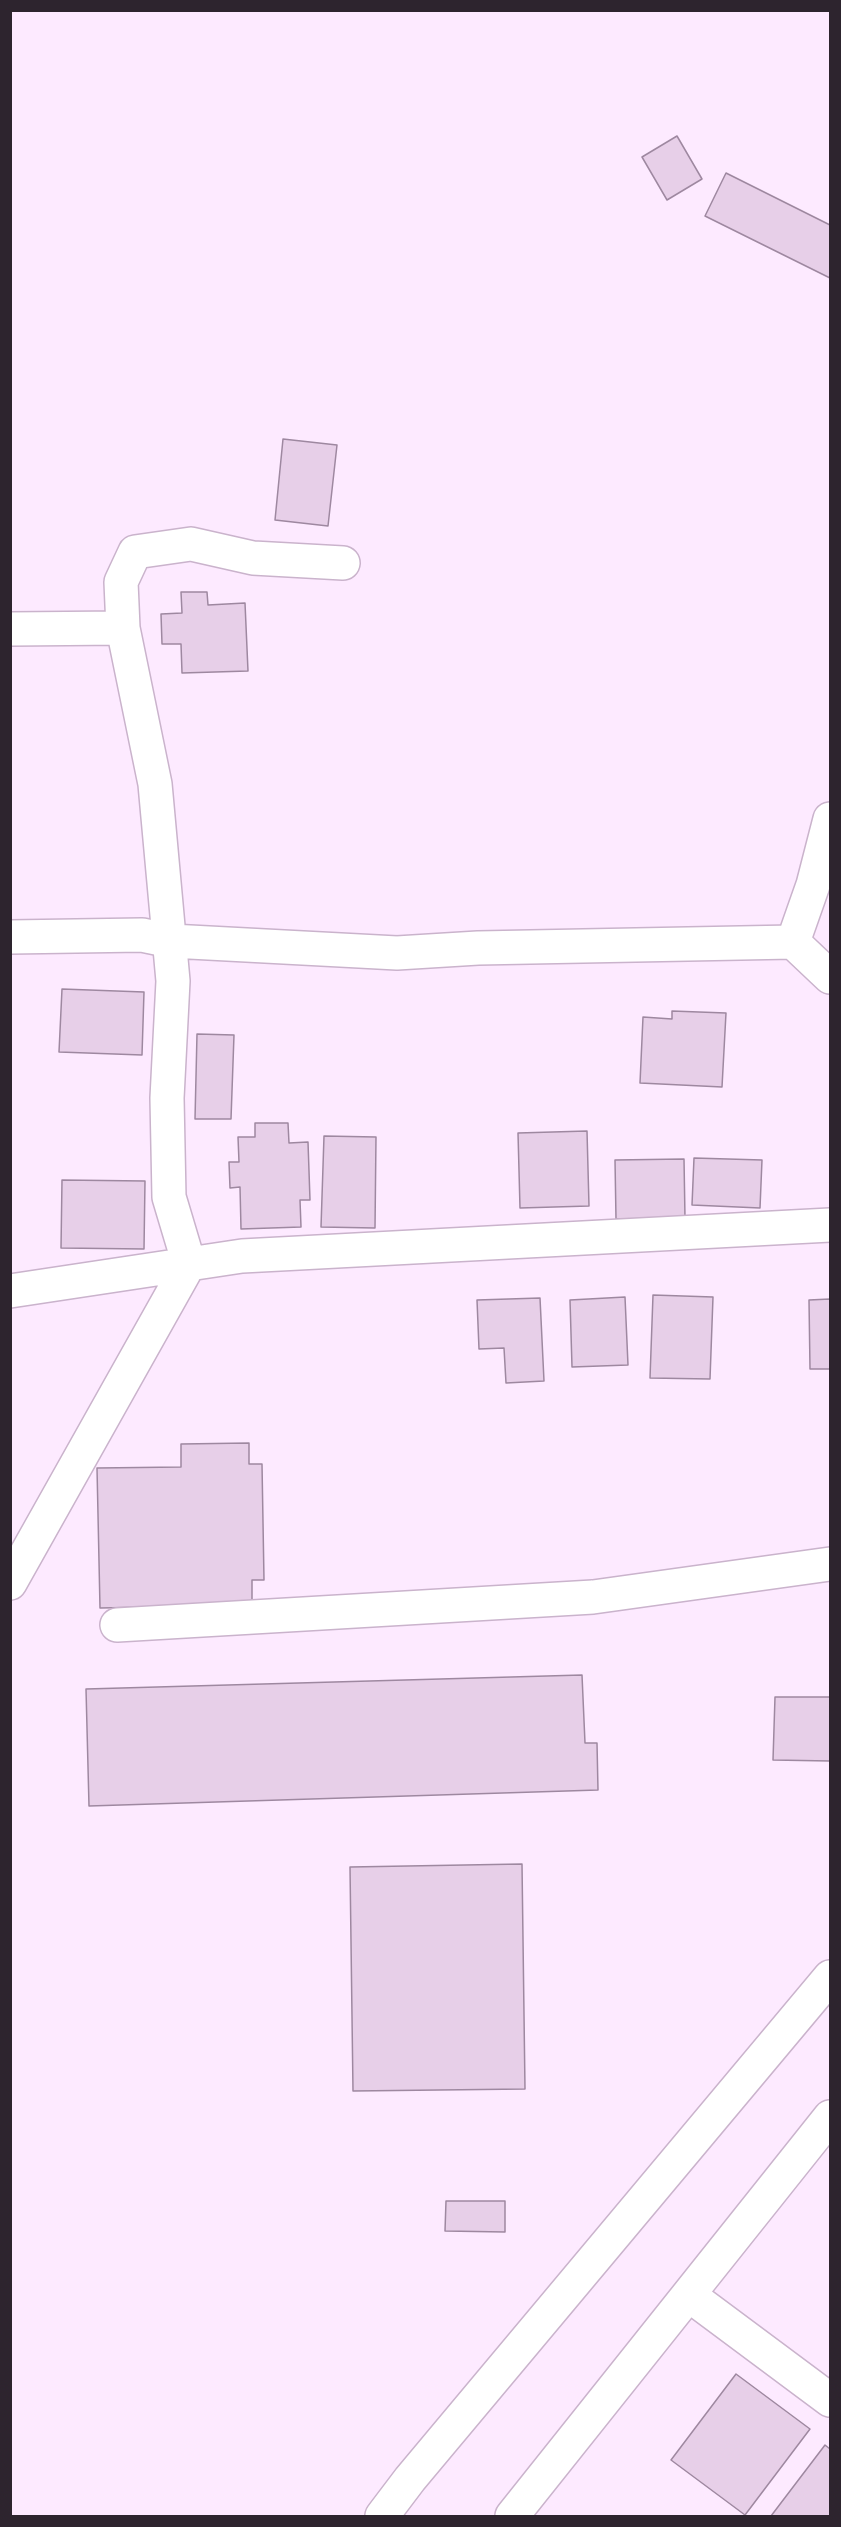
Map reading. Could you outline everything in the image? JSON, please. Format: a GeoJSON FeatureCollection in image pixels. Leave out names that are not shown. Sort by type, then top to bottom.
{"type":"FeatureCollection","features":[{"type":"Feature","properties":{"kind":"street"},"geometry":{"type":"LineString","coordinates":[[10,1583],[189,1264],[169,1197],[167,1098],[173,981],[171,940],[155,784],[123,628],[122,582],[135,552],[191,544],[253,558],[343,562]]}},
{"type":"Feature","properties":{"kind":"street"},"geometry":{"type":"LineString","coordinates":[[10,629],[123,628]]}},
{"type":"Feature","properties":{"kind":"street"},"geometry":{"type":"LineString","coordinates":[[793,942],[813,885],[831,819]]}},
{"type":"Feature","properties":{"kind":"street"},"geometry":{"type":"LineString","coordinates":[[10,938],[142,935],[171,940],[397,953],[478,948],[793,942],[831,977]]}},
{"type":"Feature","properties":{"kind":"street"},"geometry":{"type":"LineString","coordinates":[[10,1291],[254,1255],[831,1225]]}},
{"type":"Feature","properties":{"kind":"street"},"geometry":{"type":"LineString","coordinates":[[117,1624],[592,1597],[831,1564]]}},
{"type":"Feature","properties":{"kind":"street"},"geometry":{"type":"LineString","coordinates":[[382,2517],[410,2479],[831,1977]]}},
{"type":"Feature","properties":{"kind":"street"},"geometry":{"type":"LineString","coordinates":[[512,2517],[831,2117]]}},
{"type":"Feature","properties":{"kind":"street"},"geometry":{"type":"LineString","coordinates":[[689,2295],[831,2400]]}},
{"type":"Feature","properties":{"kind":"building"},"geometry":{"type":"Polygon","coordinates":[[[677,136],[702,179],[667,200],[642,157],[677,136]]]}},
{"type":"Feature","properties":{"kind":"building"},"geometry":{"type":"Polygon","coordinates":[[[726,173],[830,225],[830,278],[705,216],[726,173]]]}},
{"type":"Feature","properties":{"kind":"building"},"geometry":{"type":"Polygon","coordinates":[[[283,439],[337,445],[328,526],[275,520],[283,439]]]}},
{"type":"Feature","properties":{"kind":"building"},"geometry":{"type":"Polygon","coordinates":[[[181,592],[207,592],[208,605],[245,603],[248,671],[182,673],[181,644],[162,644],[161,614],[182,613],[181,592]]]}},
{"type":"Feature","properties":{"kind":"building"},"geometry":{"type":"Polygon","coordinates":[[[62,989],[144,992],[142,1055],[59,1052],[62,989]]]}},
{"type":"Feature","properties":{"kind":"building"},"geometry":{"type":"Polygon","coordinates":[[[672,1011],[726,1013],[722,1087],[640,1083],[643,1017],[672,1019],[672,1011]]]}},
{"type":"Feature","properties":{"kind":"building"},"geometry":{"type":"Polygon","coordinates":[[[197,1034],[234,1035],[231,1119],[195,1119],[197,1034]]]}},
{"type":"Feature","properties":{"kind":"building"},"geometry":{"type":"Polygon","coordinates":[[[255,1123],[288,1123],[289,1143],[308,1142],[310,1200],[300,1200],[301,1227],[241,1229],[240,1187],[230,1188],[229,1162],[239,1162],[238,1137],[255,1137],[255,1123]]]}},
{"type":"Feature","properties":{"kind":"building"},"geometry":{"type":"Polygon","coordinates":[[[587,1131],[589,1206],[520,1208],[518,1133],[587,1131]]]}},
{"type":"Feature","properties":{"kind":"building"},"geometry":{"type":"Polygon","coordinates":[[[324,1136],[376,1137],[375,1228],[321,1227],[324,1136]]]}},
{"type":"Feature","properties":{"kind":"building"},"geometry":{"type":"Polygon","coordinates":[[[694,1158],[762,1160],[760,1208],[692,1205],[694,1158]]]}},
{"type":"Feature","properties":{"kind":"building"},"geometry":{"type":"Polygon","coordinates":[[[684,1159],[685,1218],[616,1219],[615,1160],[684,1159]]]}},
{"type":"Feature","properties":{"kind":"building"},"geometry":{"type":"Polygon","coordinates":[[[62,1180],[145,1181],[144,1249],[61,1248],[62,1180]]]}},
{"type":"Feature","properties":{"kind":"building"},"geometry":{"type":"Polygon","coordinates":[[[653,1295],[713,1297],[710,1379],[650,1378],[653,1295]]]}},
{"type":"Feature","properties":{"kind":"building"},"geometry":{"type":"Polygon","coordinates":[[[625,1297],[628,1365],[572,1367],[570,1300],[625,1297]]]}},
{"type":"Feature","properties":{"kind":"building"},"geometry":{"type":"Polygon","coordinates":[[[540,1298],[544,1381],[506,1383],[504,1348],[479,1349],[477,1300],[540,1298]]]}},
{"type":"Feature","properties":{"kind":"building"},"geometry":{"type":"Polygon","coordinates":[[[830,1299],[830,1369],[810,1369],[809,1300],[830,1299]]]}},
{"type":"Feature","properties":{"kind":"building"},"geometry":{"type":"Polygon","coordinates":[[[249,1443],[249,1464],[262,1464],[264,1580],[252,1580],[252,1605],[100,1608],[97,1468],[181,1467],[181,1444],[249,1443]]]}},
{"type":"Feature","properties":{"kind":"building"},"geometry":{"type":"Polygon","coordinates":[[[582,1675],[585,1743],[597,1743],[598,1790],[89,1806],[86,1689],[582,1675]]]}},
{"type":"Feature","properties":{"kind":"building"},"geometry":{"type":"Polygon","coordinates":[[[775,1697],[830,1697],[830,1761],[773,1760],[775,1697]]]}},
{"type":"Feature","properties":{"kind":"building"},"geometry":{"type":"Polygon","coordinates":[[[522,1864],[525,2089],[353,2091],[350,1867],[522,1864]]]}},
{"type":"Feature","properties":{"kind":"building"},"geometry":{"type":"Polygon","coordinates":[[[446,2201],[505,2201],[505,2232],[445,2231],[446,2201]]]}},
{"type":"Feature","properties":{"kind":"building"},"geometry":{"type":"Polygon","coordinates":[[[736,2374],[810,2429],[745,2515],[671,2460],[736,2374]]]}},
{"type":"Feature","properties":{"kind":"building"},"geometry":{"type":"Polygon","coordinates":[[[825,2445],[830,2449],[830,2516],[771,2516],[825,2445]]]}}]}
